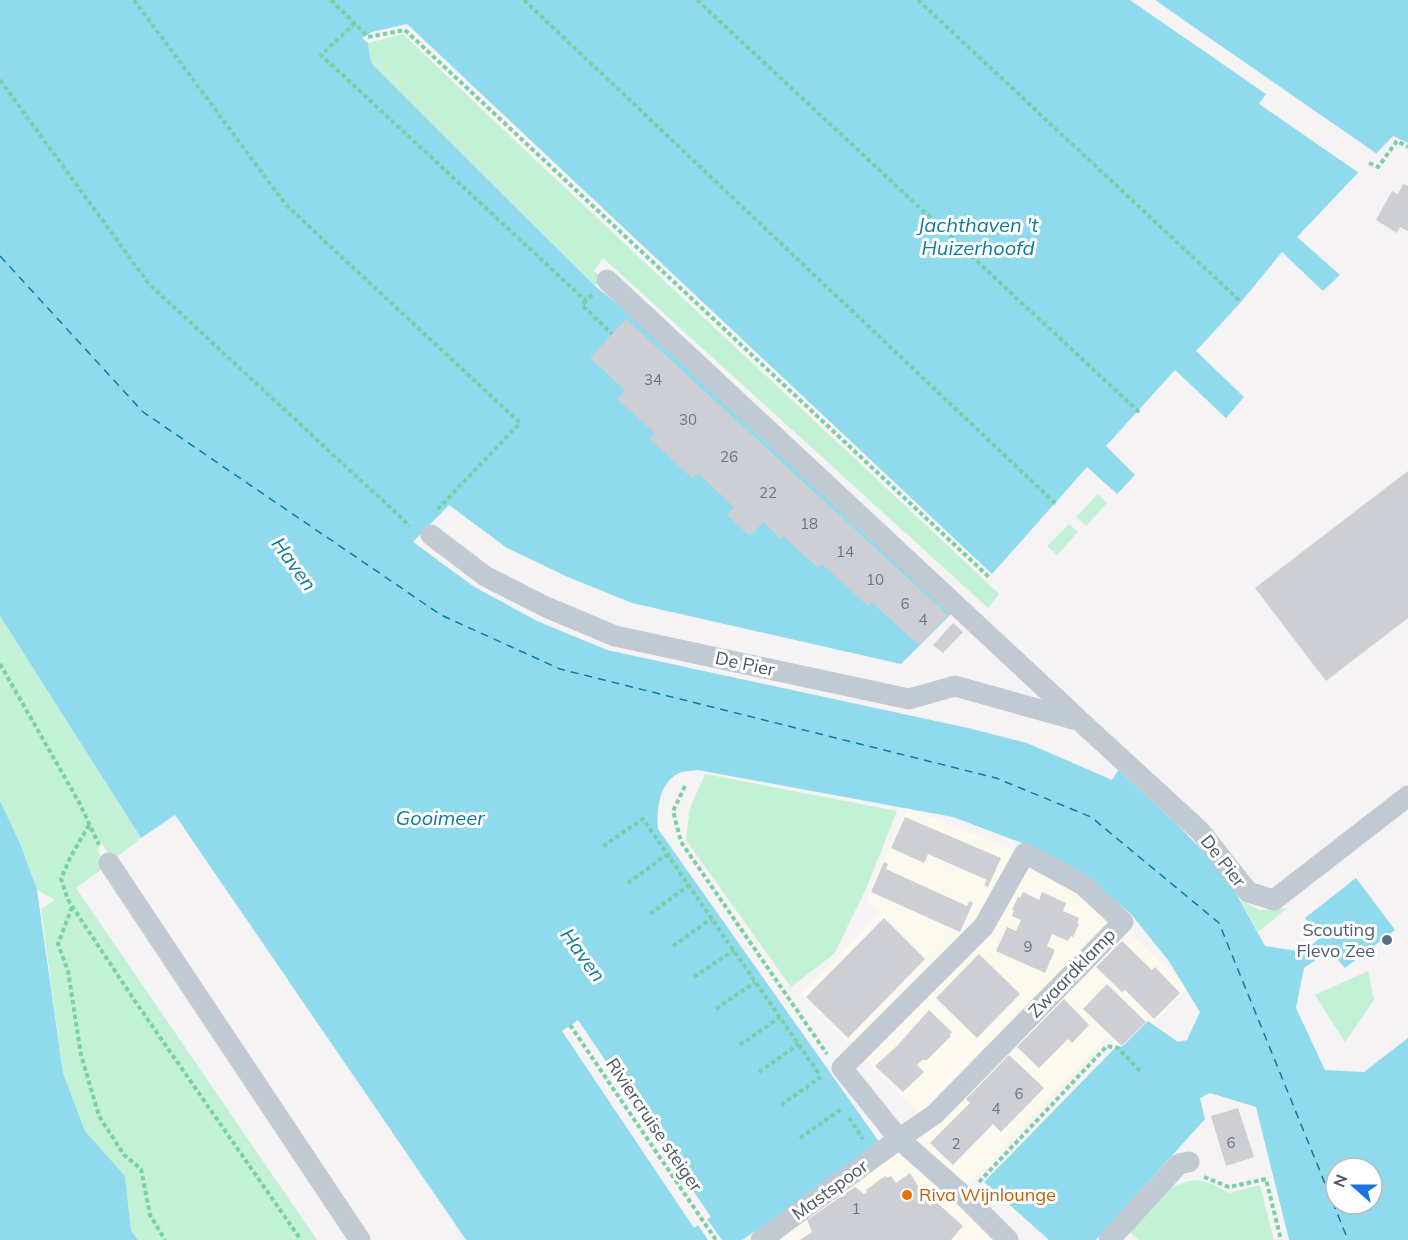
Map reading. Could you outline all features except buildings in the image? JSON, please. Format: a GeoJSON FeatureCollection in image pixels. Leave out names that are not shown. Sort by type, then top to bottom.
{"type":"FeatureCollection","features":[{"type":"Feature","properties":{"kind":"street","name":"De Pier"},"geometry":{"type":"LineString","coordinates":[[607,280],[1200,831],[1248,892],[1274,900],[1408,796]]}},
{"type":"Feature","properties":{"kind":"street","name":"De Pier"},"geometry":{"type":"LineString","coordinates":[[426,528],[484,576],[546,607],[615,636],[909,699],[955,686],[1080,721]]}},
{"type":"Feature","properties":{"kind":"street","name":"Zwaardklamp"},"geometry":{"type":"LineString","coordinates":[[842,1068],[984,926],[1025,853],[1083,885],[1123,922],[935,1114],[899,1140]]}},
{"type":"Feature","properties":{"kind":"street"},"geometry":{"type":"LineString","coordinates":[[109,863],[360,1240]]}},
{"type":"Feature","properties":{"kind":"street"},"geometry":{"type":"LineString","coordinates":[[842,1068],[899,1140],[965,1197],[1008,1240]]}},
{"type":"Feature","properties":{"kind":"street","name":"Mastspoor"},"geometry":{"type":"LineString","coordinates":[[761,1240],[899,1140]]}},
{"type":"Feature","properties":{"kind":"street"},"geometry":{"type":"LineString","coordinates":[[1109,1240],[1179,1164],[1189,1162]]}},
{"type":"Feature","properties":{"kind":"path"},"geometry":{"type":"LineString","coordinates":[[0,80],[148,284],[426,528],[520,423],[286,205],[134,0]]}},
{"type":"Feature","properties":{"kind":"path"},"geometry":{"type":"LineString","coordinates":[[331,0],[368,36],[405,30],[990,578]]}},
{"type":"Feature","properties":{"kind":"path"},"geometry":{"type":"LineString","coordinates":[[524,0],[1056,504]]}},
{"type":"Feature","properties":{"kind":"path"},"geometry":{"type":"LineString","coordinates":[[697,0],[1141,414]]}},
{"type":"Feature","properties":{"kind":"path"},"geometry":{"type":"LineString","coordinates":[[918,0],[1241,302]]}},
{"type":"Feature","properties":{"kind":"path"},"geometry":{"type":"LineString","coordinates":[[355,23],[321,55],[586,301]]}},
{"type":"Feature","properties":{"kind":"path"},"geometry":{"type":"LineString","coordinates":[[1369,162],[1378,166],[1397,141],[1408,147]]}},
{"type":"Feature","properties":{"kind":"path"},"geometry":{"type":"LineString","coordinates":[[607,280],[582,306],[612,334]]}},
{"type":"Feature","properties":{"kind":"path"},"geometry":{"type":"LineString","coordinates":[[0,664],[80,804],[109,863]]}},
{"type":"Feature","properties":{"kind":"path"},"geometry":{"type":"LineString","coordinates":[[685,786],[674,811],[681,842],[833,1063],[842,1068]]}},
{"type":"Feature","properties":{"kind":"path"},"geometry":{"type":"LineString","coordinates":[[603,846],[644,819],[826,1085]]}},
{"type":"Feature","properties":{"kind":"path"},"geometry":{"type":"LineString","coordinates":[[89,825],[61,879],[72,906],[139,1007],[301,1240]]}},
{"type":"Feature","properties":{"kind":"path"},"geometry":{"type":"LineString","coordinates":[[628,883],[668,854]]}},
{"type":"Feature","properties":{"kind":"path"},"geometry":{"type":"LineString","coordinates":[[650,914],[689,885]]}},
{"type":"Feature","properties":{"kind":"path"},"geometry":{"type":"LineString","coordinates":[[72,906],[58,944],[68,971],[81,1055],[99,1116],[124,1155],[141,1169],[150,1215],[165,1240]]}},
{"type":"Feature","properties":{"kind":"path"},"geometry":{"type":"LineString","coordinates":[[673,946],[712,918]]}},
{"type":"Feature","properties":{"kind":"path"},"geometry":{"type":"LineString","coordinates":[[694,977],[734,950]]}},
{"type":"Feature","properties":{"kind":"path"},"geometry":{"type":"LineString","coordinates":[[716,1009],[755,982]]}},
{"type":"Feature","properties":{"kind":"path"},"geometry":{"type":"LineString","coordinates":[[740,1045],[780,1017]]}},
{"type":"Feature","properties":{"kind":"path","name":"Riviercruise steiger"},"geometry":{"type":"LineString","coordinates":[[570,1025],[716,1240]]}},
{"type":"Feature","properties":{"kind":"path"},"geometry":{"type":"LineString","coordinates":[[759,1072],[799,1044]]}},
{"type":"Feature","properties":{"kind":"path"},"geometry":{"type":"LineString","coordinates":[[965,1197],[1107,1046],[1118,1048],[1141,1072]]}},
{"type":"Feature","properties":{"kind":"path"},"geometry":{"type":"LineString","coordinates":[[781,1105],[821,1077]]}},
{"type":"Feature","properties":{"kind":"path"},"geometry":{"type":"LineString","coordinates":[[837,1100],[876,1156]]}},
{"type":"Feature","properties":{"kind":"path"},"geometry":{"type":"LineString","coordinates":[[800,1138],[843,1108]]}},
{"type":"Feature","properties":{"kind":"path"},"geometry":{"type":"LineString","coordinates":[[1168,1176],[1184,1174],[1209,1178],[1229,1188],[1266,1179],[1281,1240]]}},
{"type":"Feature","properties":{"kind":"shaded area"},"geometry":{"type":"Polygon","coordinates":[[[907,808],[1006,847],[1091,898],[1188,987],[1131,1047],[1118,1045],[1107,1037],[954,1200],[1002,1240],[751,1240],[749,1238],[930,1125],[801,994],[880,913],[866,900],[907,808]]]}},
{"type":"Feature","properties":{"kind":"green space"},"geometry":{"type":"Polygon","coordinates":[[[403,34],[999,594],[988,608],[603,258],[594,271],[602,278],[595,286],[371,63],[368,43],[403,34]]]}},
{"type":"Feature","properties":{"kind":"green space"},"geometry":{"type":"Polygon","coordinates":[[[1098,494],[1107,503],[1086,526],[1076,517],[1098,494]]]}},
{"type":"Feature","properties":{"kind":"green space"},"geometry":{"type":"Polygon","coordinates":[[[1069,524],[1078,532],[1057,555],[1047,546],[1069,524]]]}},
{"type":"Feature","properties":{"kind":"green space"},"geometry":{"type":"Polygon","coordinates":[[[0,616],[141,838],[113,860],[101,842],[98,851],[106,866],[76,888],[317,1240],[138,1240],[131,1231],[125,1176],[85,1131],[63,1073],[41,909],[55,900],[37,890],[25,859],[0,827],[0,616]]]}},
{"type":"Feature","properties":{"kind":"green space"},"geometry":{"type":"Polygon","coordinates":[[[705,774],[897,811],[866,889],[834,954],[791,987],[686,840],[690,808],[705,774]]]}},
{"type":"Feature","properties":{"kind":"green space"},"geometry":{"type":"Polygon","coordinates":[[[1240,900],[1260,910],[1287,908],[1258,932],[1240,900]]]}},
{"type":"Feature","properties":{"kind":"green space"},"geometry":{"type":"Polygon","coordinates":[[[1368,971],[1374,1000],[1345,1042],[1315,995],[1368,971]]]}},
{"type":"Feature","properties":{"kind":"green space"},"geometry":{"type":"Polygon","coordinates":[[[1199,1180],[1229,1193],[1260,1185],[1274,1240],[1139,1240],[1128,1231],[1158,1197],[1176,1185],[1199,1180]]]}},
{"type":"Feature","properties":{"kind":"water"},"geometry":{"type":"Polygon","coordinates":[[[0,0],[1408,0],[1408,143],[1393,136],[1297,237],[1340,275],[1323,291],[1282,252],[1241,302],[1196,351],[1244,397],[1226,418],[1175,370],[1106,446],[1135,475],[1117,494],[1087,467],[992,574],[407,24],[372,32],[362,38],[368,43],[371,63],[595,286],[632,315],[951,614],[901,664],[632,603],[568,577],[507,548],[449,505],[413,542],[473,586],[537,621],[607,650],[968,728],[1027,743],[1112,780],[1118,770],[1178,825],[1227,877],[1265,946],[1303,952],[1320,938],[1305,918],[1356,878],[1395,930],[1345,968],[1330,950],[1304,968],[1296,1008],[1325,1070],[1364,1072],[1408,1038],[1408,1240],[1289,1240],[1256,1107],[1210,1093],[1200,1098],[1205,1119],[1096,1240],[1049,1240],[984,1182],[1114,1049],[1123,1046],[1148,1021],[1178,1042],[1187,1040],[1200,1012],[1168,960],[1131,914],[1084,875],[1035,848],[953,817],[698,770],[679,773],[667,784],[660,798],[658,829],[882,1146],[742,1240],[466,1240],[175,815],[141,838],[0,616],[0,0]]]}},
{"type":"Feature","properties":{"kind":"water"},"geometry":{"type":"Polygon","coordinates":[[[0,801],[21,846],[37,890],[63,1073],[85,1131],[125,1176],[131,1231],[138,1240],[0,1240],[0,801]]]}},
{"type":"Feature","properties":{"kind":"pier"},"geometry":{"type":"Polygon","coordinates":[[[1130,0],[1155,0],[1377,154],[1359,173],[1259,104],[1266,94],[1130,0]]]}},
{"type":"Feature","properties":{"kind":"pier"},"geometry":{"type":"Polygon","coordinates":[[[578,1020],[711,1217],[707,1219],[722,1240],[708,1240],[698,1225],[694,1228],[562,1031],[578,1020]]]}},
{"type":"Feature","properties":{"kind":"ferry route"},"geometry":{"type":"LineString","coordinates":[[0,256],[143,412],[441,615],[560,669],[996,778],[1091,817],[1219,923],[1348,1240]]}},
{"type":"Feature","properties":{"kind":"place","name":"Scouting Flevo Zee"},"geometry":{"type":"Point","coordinates":[1387,940]}},
{"type":"Feature","properties":{"kind":"place","name":"Riva Wijnlounge"},"geometry":{"type":"Point","coordinates":[907,1195]}},
{"type":"Feature","properties":{"kind":"water label","name":"Jachthaven 't Huizerhoofd"},"geometry":{"type":"Point","coordinates":[978,236]}},
{"type":"Feature","properties":{"kind":"water label","name":"Haven"},"geometry":{"type":"Point","coordinates":[294,564]}},
{"type":"Feature","properties":{"kind":"water label","name":"Gooimeer"},"geometry":{"type":"Point","coordinates":[440,818]}},
{"type":"Feature","properties":{"kind":"water label","name":"Haven"},"geometry":{"type":"Point","coordinates":[583,955]}}]}
